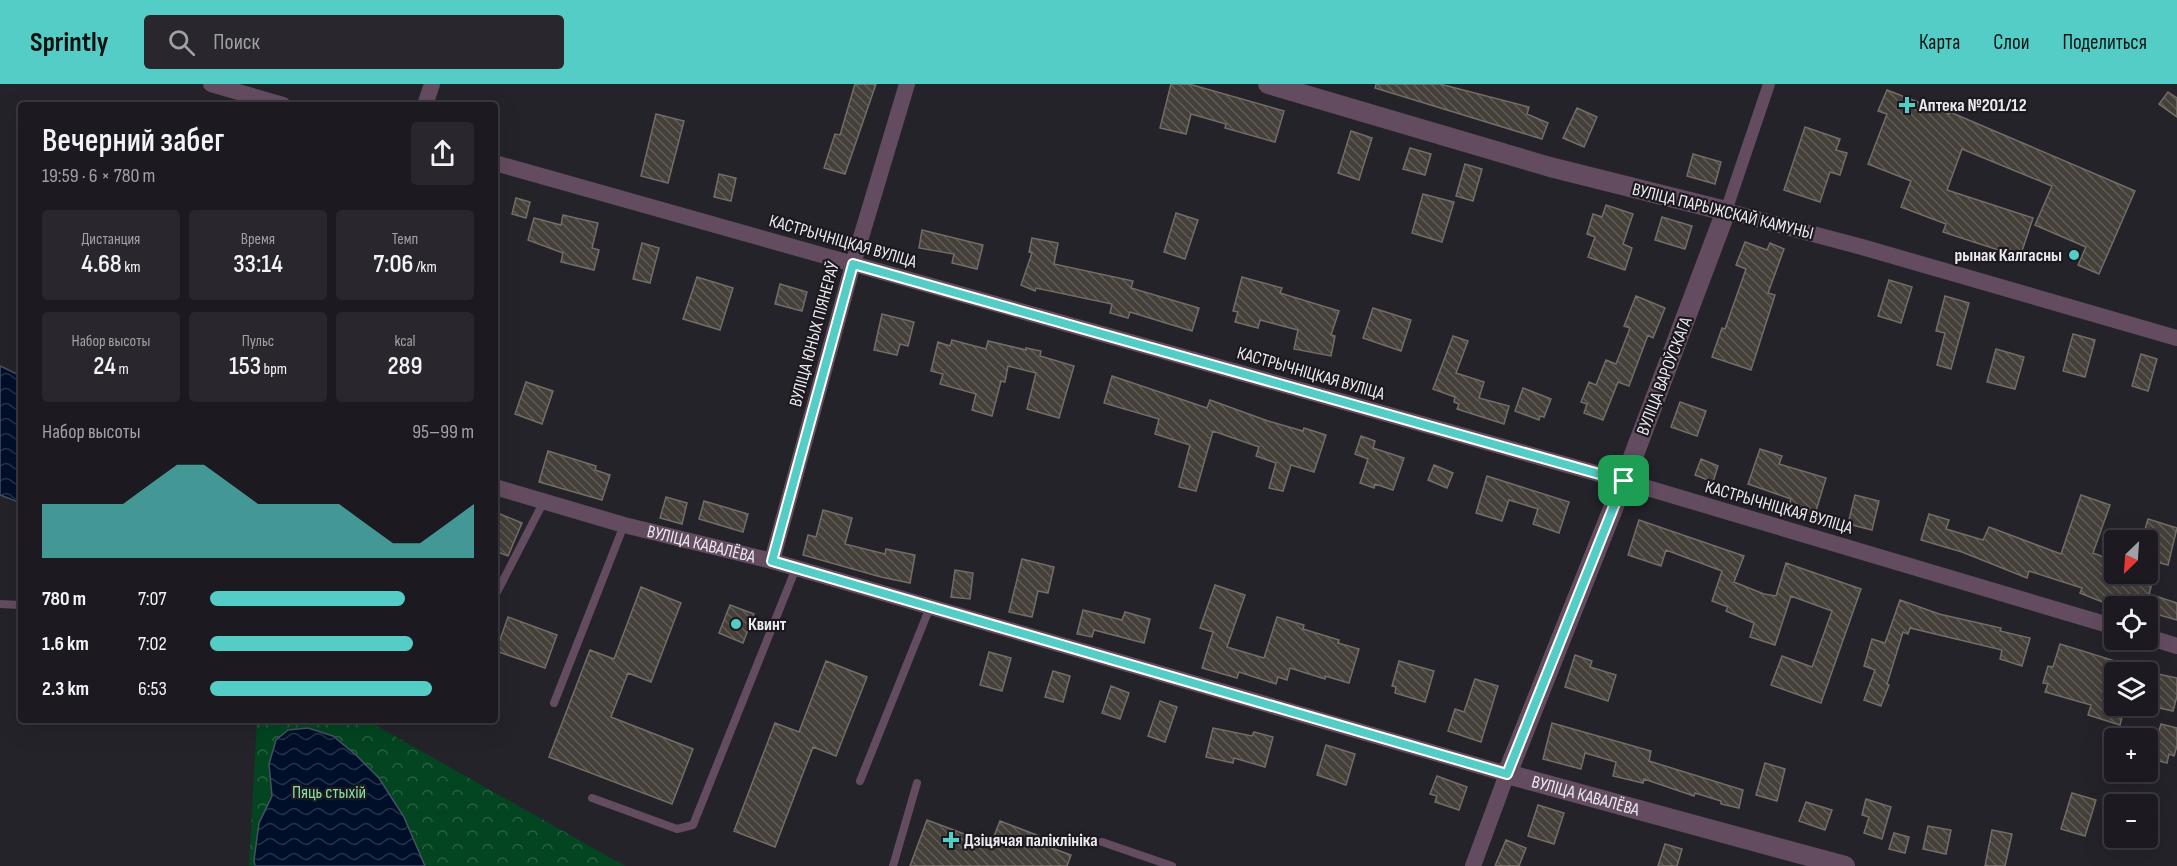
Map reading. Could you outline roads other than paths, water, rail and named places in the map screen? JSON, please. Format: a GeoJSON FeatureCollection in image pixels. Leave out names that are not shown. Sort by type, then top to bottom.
{"type":"FeatureCollection","features":[{"type":"Feature","properties":{"kind":"street"},"geometry":{"type":"LineString","coordinates":[[211,84],[273,102]]}},
{"type":"Feature","properties":{"kind":"street"},"geometry":{"type":"LineString","coordinates":[[426,102],[432,84]]}},
{"type":"Feature","properties":{"kind":"street","name":"ВУЛІЦА ЮНЫХ ПІЯНЕРАЎ"},"geometry":{"type":"LineString","coordinates":[[772,561],[853,264],[907,84]]}},
{"type":"Feature","properties":{"kind":"street","name":"ВУЛІЦА ПАРЫЖСКАЙ КАМУНЫ"},"geometry":{"type":"LineString","coordinates":[[1269,84],[1550,167],[1862,247],[2177,338]]}},
{"type":"Feature","properties":{"kind":"street","name":"ВУЛІЦА ВАРОЎСКАГА"},"geometry":{"type":"LineString","coordinates":[[1473,866],[1507,774],[1624,481],[1726,211],[1769,84]]}},
{"type":"Feature","properties":{"kind":"street","name":"КАСТРЫЧНІЦКАЯ ВУЛІЦА"},"geometry":{"type":"LineString","coordinates":[[498,164],[1624,481],[2104,624]]}},
{"type":"Feature","properties":{"kind":"street","name":"ВУЛІЦА КАВАЛЁВА"},"geometry":{"type":"LineString","coordinates":[[498,488],[624,525],[772,561],[1507,774],[1845,866]]}},
{"type":"Feature","properties":{"kind":"street"},"geometry":{"type":"LineString","coordinates":[[2158,640],[2177,646]]}},
{"type":"Feature","properties":{"kind":"lane"},"geometry":{"type":"LineString","coordinates":[[498,590],[544,500]]}},
{"type":"Feature","properties":{"kind":"lane"},"geometry":{"type":"LineString","coordinates":[[554,703],[624,525]]}},
{"type":"Feature","properties":{"kind":"lane"},"geometry":{"type":"LineString","coordinates":[[592,798],[677,829],[693,825],[796,568]]}},
{"type":"Feature","properties":{"kind":"lane"},"geometry":{"type":"LineString","coordinates":[[0,604],[18,605]]}},
{"type":"Feature","properties":{"kind":"lane"},"geometry":{"type":"LineString","coordinates":[[860,781],[930,607]]}},
{"type":"Feature","properties":{"kind":"lane"},"geometry":{"type":"LineString","coordinates":[[893,866],[917,783]]}},
{"type":"Feature","properties":{"kind":"lane"},"geometry":{"type":"LineString","coordinates":[[1102,842],[1172,866]]}},
{"type":"Feature","properties":{"kind":"water"},"geometry":{"type":"Polygon","coordinates":[[[0,366],[18,375],[18,502],[0,495],[0,366]]]}},
{"type":"Feature","properties":{"kind":"water"},"geometry":{"type":"Polygon","coordinates":[[[308,728],[333,736],[379,778],[404,817],[425,866],[255,866],[259,823],[272,796],[269,764],[276,740],[288,730],[308,728]]]}},
{"type":"Feature","properties":{"kind":"place","name":"Аптека №201/12"},"geometry":{"type":"Point","coordinates":[1907,105]}},
{"type":"Feature","properties":{"kind":"place","name":"рынак Калгасны"},"geometry":{"type":"Point","coordinates":[2074,255]}},
{"type":"Feature","properties":{"kind":"place","name":"Квинт"},"geometry":{"type":"Point","coordinates":[736,624]}},
{"type":"Feature","properties":{"kind":"place","name":"Дзіцячая паліклініка"},"geometry":{"type":"Point","coordinates":[951,840]}},
{"type":"Feature","properties":{"kind":"park label","name":"Пяць стыхій"},"geometry":{"type":"Point","coordinates":[329,792]}}]}
